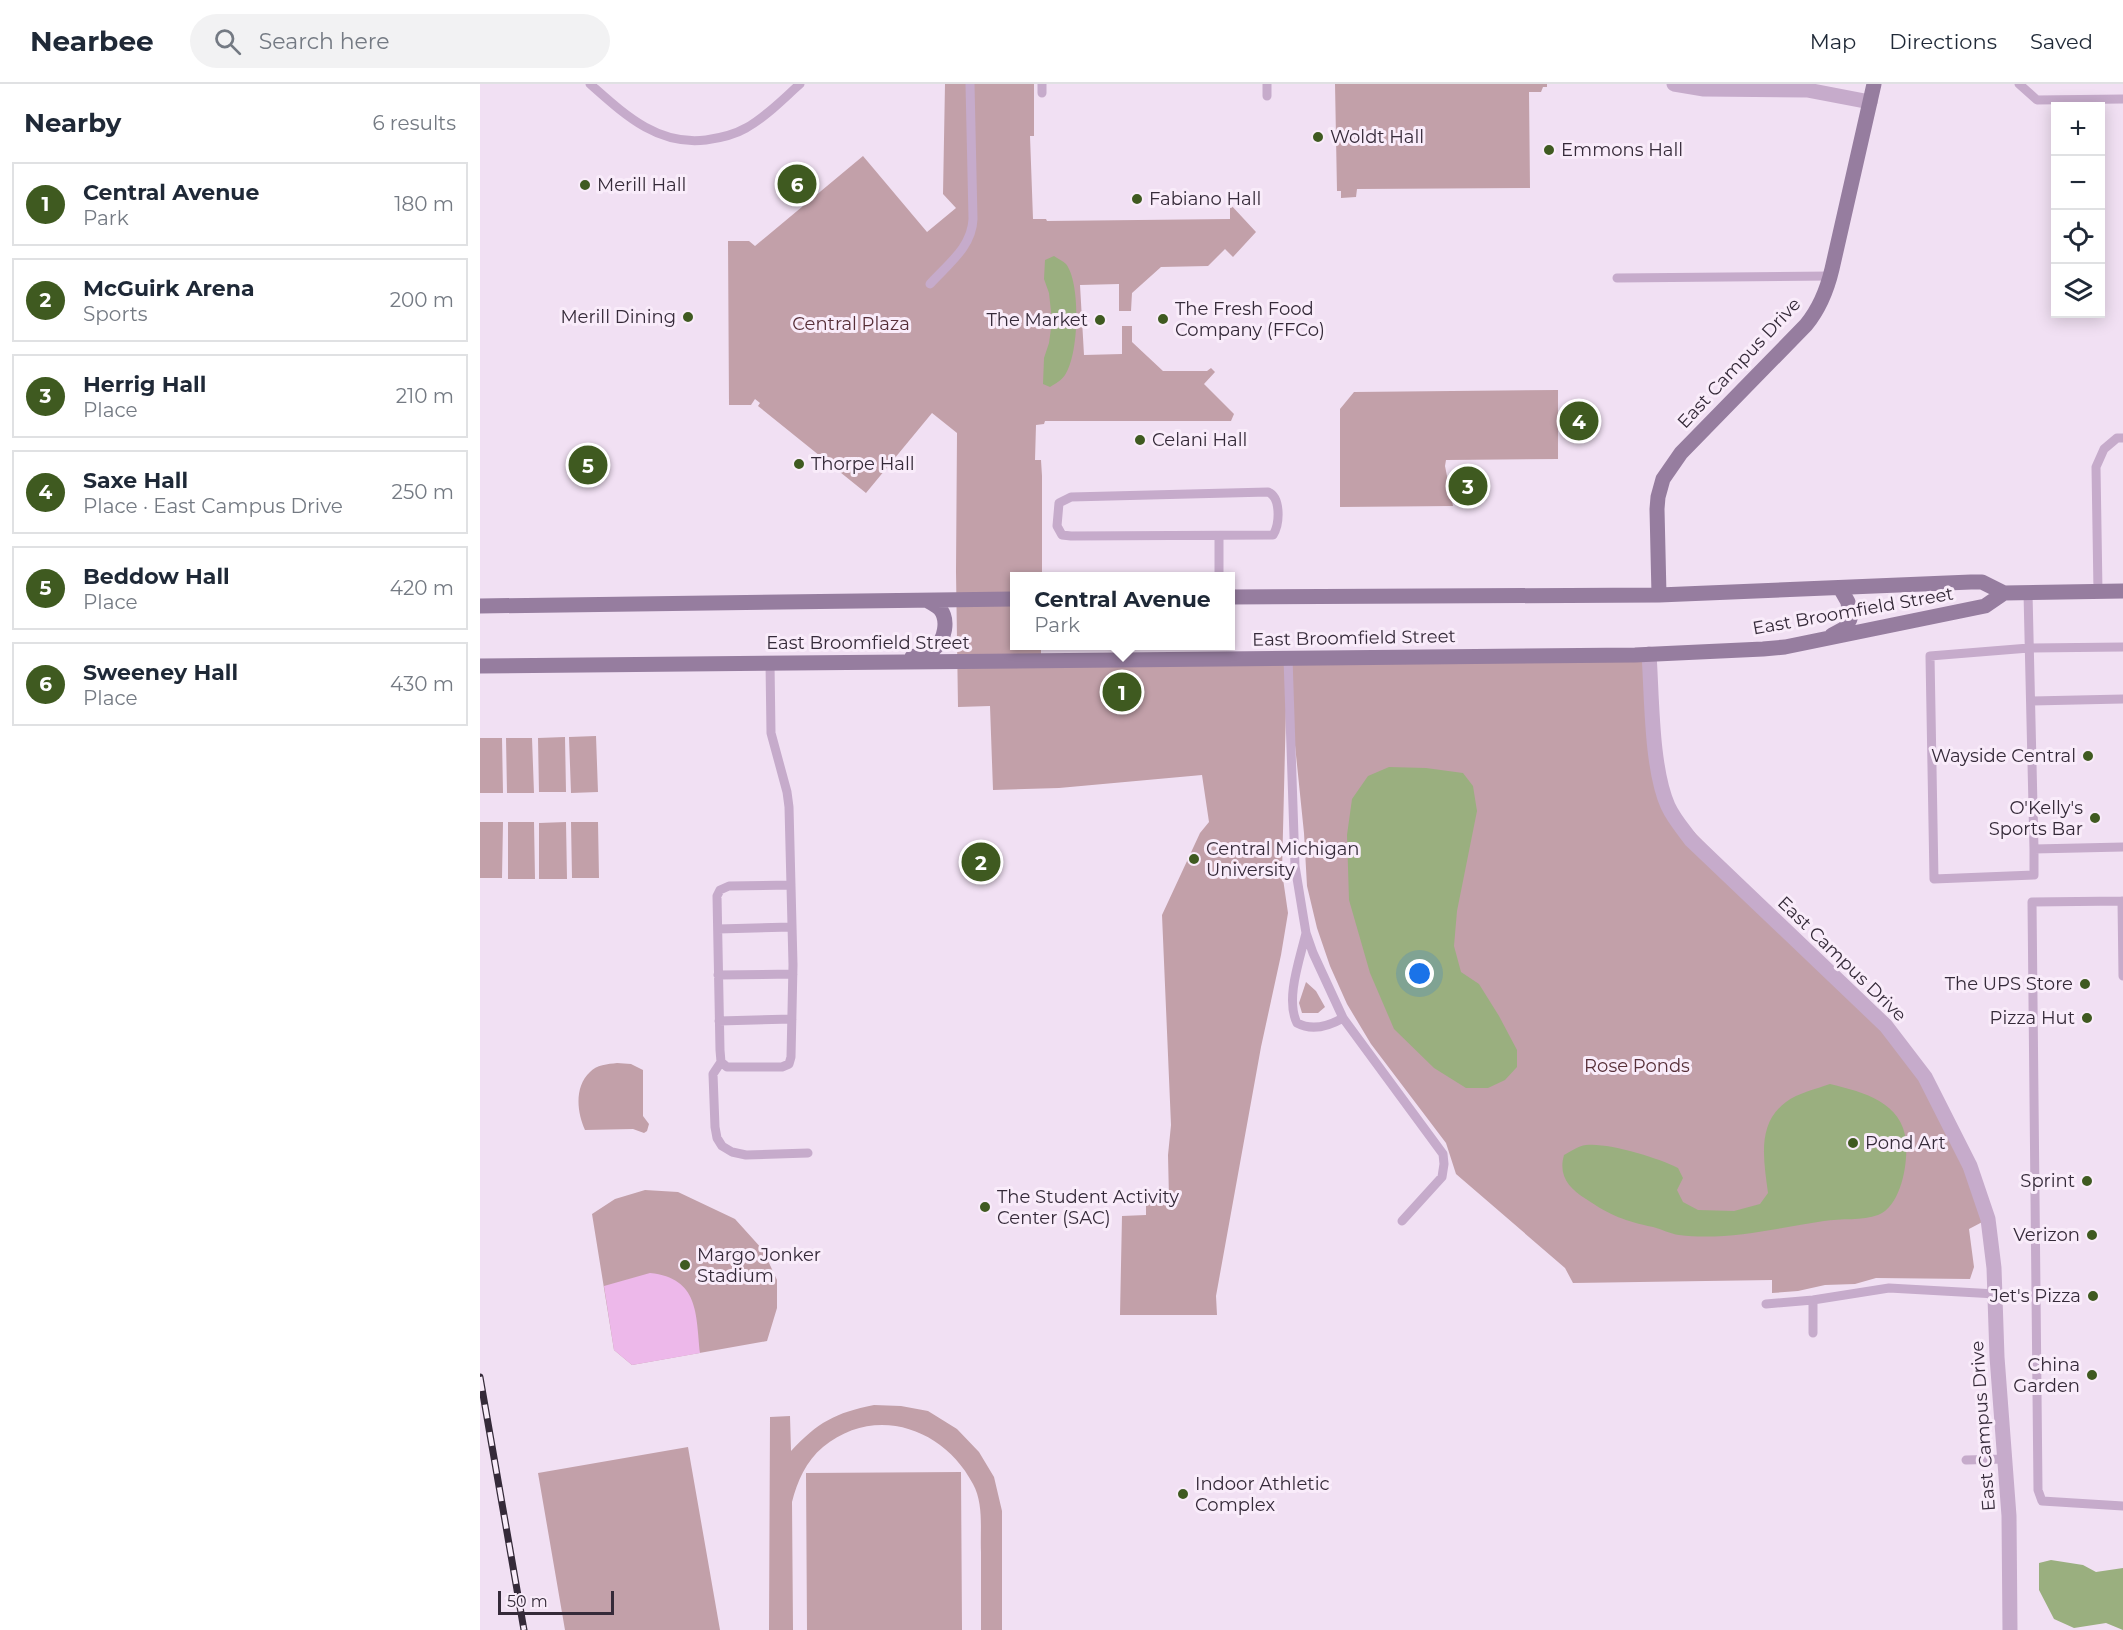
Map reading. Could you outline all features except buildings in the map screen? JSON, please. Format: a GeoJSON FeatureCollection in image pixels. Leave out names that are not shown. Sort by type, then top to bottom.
{"type":"FeatureCollection","features":[{"type":"Feature","properties":{"kind":"main road","name":"East Campus Drive"},"geometry":{"type":"LineString","coordinates":[[1659,595],[1657,509],[1663,478],[1681,453],[1813,316],[1826,291],[1830,276],[1874,84]]}},
{"type":"Feature","properties":{"kind":"main road","name":"East Broomfield Street"},"geometry":{"type":"LineString","coordinates":[[1235,597],[1659,595],[1982,582],[2004,593],[2123,591]]}},
{"type":"Feature","properties":{"kind":"main road"},"geometry":{"type":"LineString","coordinates":[[1827,638],[1845,628],[1850,619],[1848,602],[1840,588]]}},
{"type":"Feature","properties":{"kind":"main road","name":"East Broomfield Street"},"geometry":{"type":"LineString","coordinates":[[480,666],[1649,654],[1763,650],[1985,606],[2004,593]]}},
{"type":"Feature","properties":{"kind":"main road"},"geometry":{"type":"LineString","coordinates":[[480,606],[1010,599]]}},
{"type":"Feature","properties":{"kind":"main road"},"geometry":{"type":"LineString","coordinates":[[891,662],[929,652],[938,645],[945,625],[940,609],[928,601]]}},
{"type":"Feature","properties":{"kind":"main road"},"geometry":{"type":"LineString","coordinates":[[1058,650],[1061,655],[1072,661]]}},
{"type":"Feature","properties":{"kind":"street"},"geometry":{"type":"LineString","coordinates":[[1674,84],[1704,89],[1807,90],[1870,102]]}},
{"type":"Feature","properties":{"kind":"street","name":"East Campus Drive"},"geometry":{"type":"LineString","coordinates":[[1649,654],[1657,757],[1664,793],[1677,823],[1691,840],[1886,1026],[1925,1077],[1971,1166],[1988,1219],[1996,1294],[1997,1357],[2010,1538],[2010,1630]]}},
{"type":"Feature","properties":{"kind":"lane"},"geometry":{"type":"LineString","coordinates":[[590,84],[627,117],[649,130],[666,137],[689,141],[716,139],[745,128],[800,84]]}},
{"type":"Feature","properties":{"kind":"lane"},"geometry":{"type":"LineString","coordinates":[[930,284],[965,246],[971,234],[973,219],[970,84]]}},
{"type":"Feature","properties":{"kind":"lane"},"geometry":{"type":"LineString","coordinates":[[1267,84],[1267,96]]}},
{"type":"Feature","properties":{"kind":"lane"},"geometry":{"type":"LineString","coordinates":[[2019,84],[2037,100],[2123,99]]}},
{"type":"Feature","properties":{"kind":"lane"},"geometry":{"type":"LineString","coordinates":[[1617,278],[1830,276]]}},
{"type":"Feature","properties":{"kind":"lane"},"geometry":{"type":"LineString","coordinates":[[2098,591],[2096,467],[2104,449],[2117,438],[2123,438]]}},
{"type":"Feature","properties":{"kind":"lane"},"geometry":{"type":"LineString","coordinates":[[1268,492],[1274,494],[1277,526],[1273,535],[1219,536],[1062,535],[1059,531],[1057,509],[1059,503],[1071,497],[1268,492]]}},
{"type":"Feature","properties":{"kind":"lane"},"geometry":{"type":"LineString","coordinates":[[1219,536],[1219,572]]}},
{"type":"Feature","properties":{"kind":"lane"},"geometry":{"type":"LineString","coordinates":[[2028,592],[2029,648],[2031,701],[2034,875],[1934,879],[1930,656],[2029,648],[2123,647]]}},
{"type":"Feature","properties":{"kind":"lane"},"geometry":{"type":"LineString","coordinates":[[1288,658],[1295,866],[1306,933],[1343,1018],[1443,1154],[1442,1177],[1402,1221]]}},
{"type":"Feature","properties":{"kind":"lane"},"geometry":{"type":"LineString","coordinates":[[721,1062],[727,1066],[789,1064],[792,974],[787,792],[771,733],[770,663]]}},
{"type":"Feature","properties":{"kind":"lane"},"geometry":{"type":"LineString","coordinates":[[2031,701],[2123,699]]}},
{"type":"Feature","properties":{"kind":"lane"},"geometry":{"type":"LineString","coordinates":[[2034,849],[2123,847]]}},
{"type":"Feature","properties":{"kind":"lane"},"geometry":{"type":"LineString","coordinates":[[791,885],[729,886],[720,890],[717,896],[721,1062],[713,1074],[715,1127],[717,1138],[722,1146],[732,1152],[746,1155],[808,1153]]}},
{"type":"Feature","properties":{"kind":"lane"},"geometry":{"type":"LineString","coordinates":[[2123,976],[2122,901],[2032,902],[2038,1490],[2042,1501],[2123,1506]]}},
{"type":"Feature","properties":{"kind":"lane"},"geometry":{"type":"LineString","coordinates":[[718,928],[791,927]]}},
{"type":"Feature","properties":{"kind":"lane"},"geometry":{"type":"LineString","coordinates":[[1306,933],[1294,985],[1292,1014],[1297,1023],[1309,1028],[1335,1023],[1343,1018]]}},
{"type":"Feature","properties":{"kind":"lane"},"geometry":{"type":"LineString","coordinates":[[718,975],[792,974]]}},
{"type":"Feature","properties":{"kind":"lane"},"geometry":{"type":"LineString","coordinates":[[719,1021],[792,1019]]}},
{"type":"Feature","properties":{"kind":"lane"},"geometry":{"type":"LineString","coordinates":[[1766,1304],[1813,1300],[1888,1288],[1996,1294]]}},
{"type":"Feature","properties":{"kind":"lane"},"geometry":{"type":"LineString","coordinates":[[1813,1300],[1814,1333]]}},
{"type":"Feature","properties":{"kind":"lane"},"geometry":{"type":"LineString","coordinates":[[1966,1460],[2005,1459]]}},
{"type":"Feature","properties":{"kind":"green space"},"geometry":{"type":"Polygon","coordinates":[[[945,84],[1034,84],[1034,136],[1030,136],[1033,219],[1046,219],[1047,221],[1230,219],[1230,204],[1256,232],[1233,257],[1225,249],[1208,266],[1161,267],[1132,293],[1131,311],[1119,311],[1119,284],[1080,285],[1084,355],[1122,354],[1122,326],[1132,326],[1132,342],[1163,371],[1207,371],[1211,368],[1215,372],[1204,384],[1234,414],[1231,421],[1045,421],[1044,424],[1036,425],[1035,460],[1041,460],[1042,476],[1042,572],[1010,572],[1010,650],[1041,650],[1041,660],[1649,654],[1668,805],[1908,1054],[1988,1219],[1969,1229],[1974,1267],[1970,1279],[1876,1278],[1855,1284],[1825,1285],[1798,1291],[1772,1293],[1772,1280],[1573,1283],[1565,1268],[1456,1174],[1446,1143],[1371,1044],[1347,1004],[1330,966],[1317,928],[1307,886],[1304,833],[1287,667],[1282,872],[1288,913],[1216,1296],[1217,1315],[1120,1315],[1122,1216],[1146,1215],[1146,1200],[1169,1199],[1168,1155],[1171,1125],[1162,915],[1200,833],[1209,822],[1202,775],[1059,788],[993,790],[990,706],[958,707],[957,433],[932,413],[866,493],[758,406],[760,403],[755,399],[751,405],[729,405],[728,241],[749,241],[755,246],[863,156],[927,232],[956,208],[943,194],[945,84]]]}},
{"type":"Feature","properties":{"kind":"green space"},"geometry":{"type":"Polygon","coordinates":[[[1335,84],[1547,84],[1541,92],[1529,92],[1530,188],[1357,189],[1356,197],[1341,198],[1341,191],[1337,191],[1335,84]]]}},
{"type":"Feature","properties":{"kind":"green space"},"geometry":{"type":"Polygon","coordinates":[[[1558,390],[1558,459],[1446,460],[1445,466],[1453,506],[1340,507],[1340,409],[1354,392],[1558,390]]]}},
{"type":"Feature","properties":{"kind":"green space"},"geometry":{"type":"Polygon","coordinates":[[[596,736],[598,792],[571,793],[569,737],[596,736]]]}},
{"type":"Feature","properties":{"kind":"green space"},"geometry":{"type":"Polygon","coordinates":[[[565,737],[566,792],[539,792],[538,738],[565,737]]]}},
{"type":"Feature","properties":{"kind":"green space"},"geometry":{"type":"Polygon","coordinates":[[[480,738],[502,738],[503,793],[480,793],[480,738]]]}},
{"type":"Feature","properties":{"kind":"green space"},"geometry":{"type":"Polygon","coordinates":[[[506,738],[532,738],[534,793],[507,793],[506,738]]]}},
{"type":"Feature","properties":{"kind":"green space"},"geometry":{"type":"Polygon","coordinates":[[[480,822],[503,822],[502,878],[480,878],[480,822]]]}},
{"type":"Feature","properties":{"kind":"green space"},"geometry":{"type":"Polygon","coordinates":[[[508,822],[534,822],[535,879],[508,879],[508,822]]]}},
{"type":"Feature","properties":{"kind":"green space"},"geometry":{"type":"Polygon","coordinates":[[[566,822],[567,879],[539,879],[539,823],[566,822]]]}},
{"type":"Feature","properties":{"kind":"green space"},"geometry":{"type":"Polygon","coordinates":[[[571,822],[598,822],[599,878],[572,878],[571,822]]]}},
{"type":"Feature","properties":{"kind":"green space"},"geometry":{"type":"Polygon","coordinates":[[[1306,982],[1316,991],[1325,1007],[1318,1013],[1302,1013],[1299,1003],[1306,982]]]}},
{"type":"Feature","properties":{"kind":"green space"},"geometry":{"type":"Polygon","coordinates":[[[617,1063],[631,1064],[643,1070],[643,1116],[649,1124],[644,1133],[633,1129],[585,1130],[582,1123],[578,1100],[585,1078],[595,1068],[617,1063]]]}},
{"type":"Feature","properties":{"kind":"green space","name":"Margo Jonker Stadium"},"geometry":{"type":"Polygon","coordinates":[[[645,1190],[678,1192],[735,1219],[763,1250],[777,1280],[777,1308],[767,1341],[632,1365],[614,1350],[592,1214],[615,1199],[645,1190]]]}},
{"type":"Feature","properties":{"kind":"green space"},"geometry":{"type":"Polygon","coordinates":[[[874,1405],[901,1406],[928,1411],[957,1429],[979,1452],[994,1477],[1002,1511],[1002,1630],[981,1630],[981,1517],[979,1500],[973,1484],[945,1449],[927,1436],[907,1428],[886,1425],[864,1427],[843,1434],[823,1447],[803,1472],[792,1502],[793,1630],[769,1630],[770,1417],[790,1416],[791,1451],[828,1420],[848,1411],[874,1405]]]}},
{"type":"Feature","properties":{"kind":"green space"},"geometry":{"type":"Polygon","coordinates":[[[688,1447],[720,1630],[565,1630],[538,1473],[688,1447]]]}},
{"type":"Feature","properties":{"kind":"green space"},"geometry":{"type":"Polygon","coordinates":[[[961,1472],[962,1630],[807,1630],[806,1473],[961,1472]]]}},
{"type":"Feature","properties":{"kind":"sand"},"geometry":{"type":"Polygon","coordinates":[[[650,1273],[666,1276],[678,1282],[686,1290],[695,1312],[700,1353],[632,1365],[614,1350],[604,1286],[650,1273]]]}},
{"type":"Feature","properties":{"kind":"shaded area"},"geometry":{"type":"Polygon","coordinates":[[[1054,256],[1066,264],[1071,273],[1076,302],[1076,319],[1070,365],[1064,377],[1050,387],[1043,384],[1044,358],[1052,321],[1049,293],[1044,279],[1045,260],[1054,256]]]}},
{"type":"Feature","properties":{"kind":"shaded area"},"geometry":{"type":"Polygon","coordinates":[[[1389,767],[1426,768],[1463,773],[1473,786],[1477,811],[1457,911],[1454,946],[1461,972],[1479,984],[1517,1050],[1517,1067],[1505,1080],[1488,1088],[1466,1088],[1434,1068],[1394,1029],[1370,973],[1349,900],[1347,835],[1352,799],[1368,776],[1389,767]]]}},
{"type":"Feature","properties":{"kind":"shaded area"},"geometry":{"type":"Polygon","coordinates":[[[1830,1084],[1868,1095],[1879,1101],[1898,1117],[1903,1128],[1906,1161],[1901,1183],[1892,1203],[1878,1215],[1734,1235],[1679,1235],[1611,1214],[1580,1195],[1566,1181],[1563,1169],[1564,1155],[1583,1146],[1606,1146],[1646,1156],[1678,1168],[1683,1178],[1677,1190],[1683,1202],[1698,1210],[1734,1211],[1760,1204],[1768,1193],[1764,1144],[1770,1121],[1776,1111],[1786,1102],[1830,1084]]]}},
{"type":"Feature","properties":{"kind":"shaded area"},"geometry":{"type":"Polygon","coordinates":[[[2051,1560],[2083,1565],[2096,1572],[2123,1568],[2123,1630],[2106,1623],[2074,1628],[2054,1619],[2039,1590],[2039,1563],[2051,1560]]]}},
{"type":"Feature","properties":{"kind":"railway"},"geometry":{"type":"LineString","coordinates":[[480,1377],[524,1630]]}},
{"type":"Feature","properties":{"kind":"place","name":"Woldt Hall"},"geometry":{"type":"Point","coordinates":[1318,137]}},
{"type":"Feature","properties":{"kind":"place","name":"Emmons Hall"},"geometry":{"type":"Point","coordinates":[1549,150]}},
{"type":"Feature","properties":{"kind":"place","name":"Sweeney Hall"},"geometry":{"type":"Point","coordinates":[797,184]}},
{"type":"Feature","properties":{"kind":"place","name":"Merill Hall"},"geometry":{"type":"Point","coordinates":[585,185]}},
{"type":"Feature","properties":{"kind":"place","name":"Fabiano Hall"},"geometry":{"type":"Point","coordinates":[1137,199]}},
{"type":"Feature","properties":{"kind":"place","name":"Merill Dining"},"geometry":{"type":"Point","coordinates":[688,317]}},
{"type":"Feature","properties":{"kind":"place","name":"The Fresh Food Company (FFCo)"},"geometry":{"type":"Point","coordinates":[1163,319]}},
{"type":"Feature","properties":{"kind":"place","name":"The Market"},"geometry":{"type":"Point","coordinates":[1100,320]}},
{"type":"Feature","properties":{"kind":"place","name":"Saxe Hall"},"geometry":{"type":"Point","coordinates":[1579,421]}},
{"type":"Feature","properties":{"kind":"place","name":"Celani Hall"},"geometry":{"type":"Point","coordinates":[1140,440]}},
{"type":"Feature","properties":{"kind":"place","name":"Thorpe Hall"},"geometry":{"type":"Point","coordinates":[799,464]}},
{"type":"Feature","properties":{"kind":"place","name":"Beddow Hall"},"geometry":{"type":"Point","coordinates":[588,465]}},
{"type":"Feature","properties":{"kind":"place","name":"Herrig Hall"},"geometry":{"type":"Point","coordinates":[1468,486]}},
{"type":"Feature","properties":{"kind":"place","name":"Central Avenue"},"geometry":{"type":"Point","coordinates":[1122,692]}},
{"type":"Feature","properties":{"kind":"place","name":"Wayside Central"},"geometry":{"type":"Point","coordinates":[2088,756]}},
{"type":"Feature","properties":{"kind":"place","name":"O'Kelly's Sports Bar"},"geometry":{"type":"Point","coordinates":[2095,818]}},
{"type":"Feature","properties":{"kind":"place","name":"Central Michigan University"},"geometry":{"type":"Point","coordinates":[1194,859]}},
{"type":"Feature","properties":{"kind":"place","name":"McGuirk Arena"},"geometry":{"type":"Point","coordinates":[981,862]}},
{"type":"Feature","properties":{"kind":"place","name":"The UPS Store"},"geometry":{"type":"Point","coordinates":[2085,984]}},
{"type":"Feature","properties":{"kind":"place","name":"Pizza Hut"},"geometry":{"type":"Point","coordinates":[2087,1018]}},
{"type":"Feature","properties":{"kind":"place","name":"Pond Art"},"geometry":{"type":"Point","coordinates":[1853,1143]}},
{"type":"Feature","properties":{"kind":"place","name":"Sprint"},"geometry":{"type":"Point","coordinates":[2087,1181]}},
{"type":"Feature","properties":{"kind":"place","name":"The Student Activity Center (SAC)"},"geometry":{"type":"Point","coordinates":[985,1207]}},
{"type":"Feature","properties":{"kind":"place","name":"Verizon"},"geometry":{"type":"Point","coordinates":[2092,1235]}},
{"type":"Feature","properties":{"kind":"place","name":"Margo Jonker Stadium"},"geometry":{"type":"Point","coordinates":[685,1265]}},
{"type":"Feature","properties":{"kind":"place","name":"Jet's Pizza"},"geometry":{"type":"Point","coordinates":[2093,1296]}},
{"type":"Feature","properties":{"kind":"place","name":"China Garden"},"geometry":{"type":"Point","coordinates":[2092,1375]}},
{"type":"Feature","properties":{"kind":"place","name":"Indoor Athletic Complex"},"geometry":{"type":"Point","coordinates":[1183,1494]}},
{"type":"Feature","properties":{"kind":"park label","name":"Central Plaza"},"geometry":{"type":"Point","coordinates":[851,324]}},
{"type":"Feature","properties":{"kind":"park label","name":"Rose Ponds"},"geometry":{"type":"Point","coordinates":[1637,1066]}}]}
